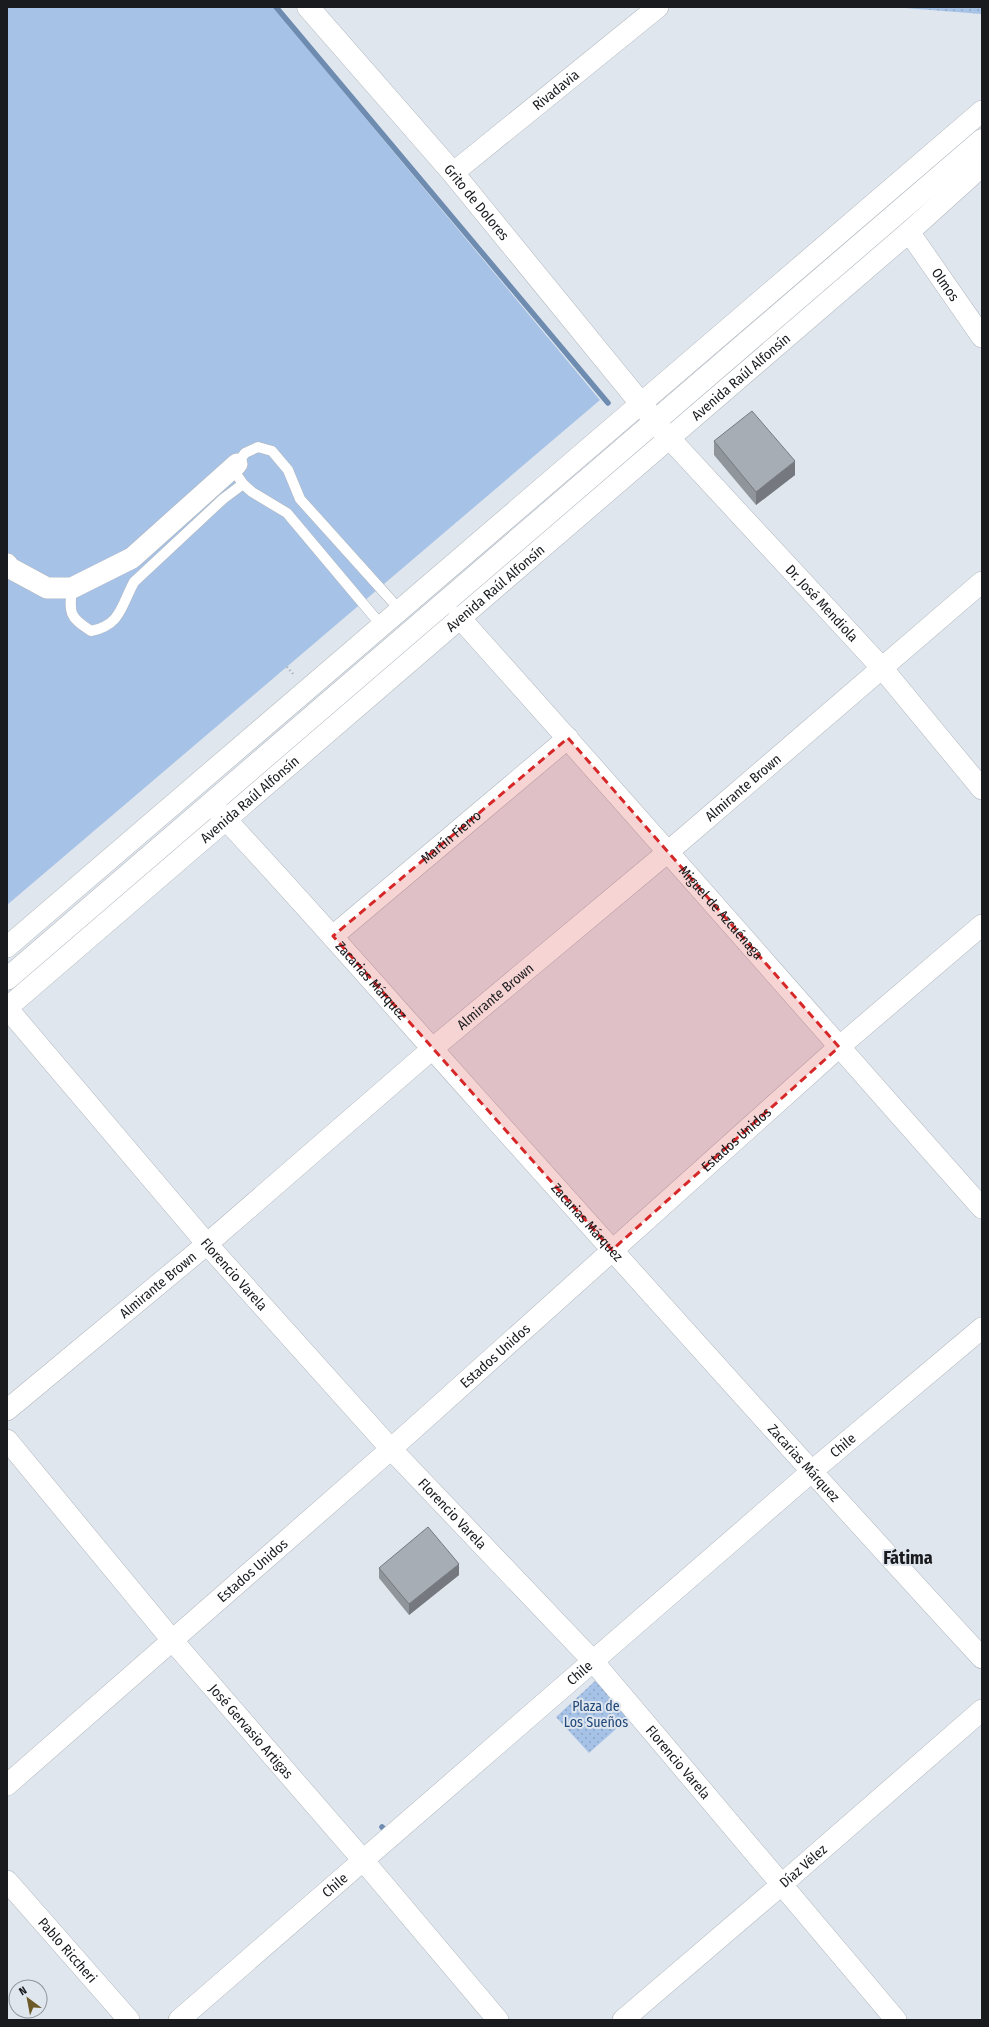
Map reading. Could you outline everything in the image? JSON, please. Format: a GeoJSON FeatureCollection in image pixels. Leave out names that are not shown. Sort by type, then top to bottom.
{"type":"FeatureCollection","features":[{"type":"Feature","properties":{"kind":"main road","name":"Grito de Dolores"},"geometry":{"type":"LineString","coordinates":[[308,7],[454,173],[662,430]]}},
{"type":"Feature","properties":{"kind":"main road","name":"Avenida Raúl Alfonsín"},"geometry":{"type":"LineString","coordinates":[[7,979],[218,812],[662,430],[982,140]]}},
{"type":"Feature","properties":{"kind":"street","name":"Rivadavia"},"geometry":{"type":"LineString","coordinates":[[454,173],[658,7]]}},
{"type":"Feature","properties":{"kind":"street"},"geometry":{"type":"LineString","coordinates":[[7,947],[982,111]]}},
{"type":"Feature","properties":{"kind":"street","name":"Avenida Raúl Alfonsín"},"geometry":{"type":"LineString","coordinates":[[7,1008],[218,812],[459,617],[662,430],[909,232],[982,166]]}},
{"type":"Feature","properties":{"kind":"street","name":"Olmos"},"geometry":{"type":"LineString","coordinates":[[909,232],[982,337]]}},
{"type":"Feature","properties":{"kind":"street","name":"Dr. José Mendiola"},"geometry":{"type":"LineString","coordinates":[[662,430],[882,668],[982,789]]}},
{"type":"Feature","properties":{"kind":"street"},"geometry":{"type":"LineString","coordinates":[[7,564],[10,568],[47,588],[72,588],[132,558],[237,464]]}},
{"type":"Feature","properties":{"kind":"street","name":"Almirante Brown"},"geometry":{"type":"LineString","coordinates":[[7,1410],[207,1244],[432,1049],[669,851],[982,582]]}},
{"type":"Feature","properties":{"kind":"street","name":"Miguel de Azcuénaga"},"geometry":{"type":"LineString","coordinates":[[459,617],[669,851],[839,1047],[982,1208]]}},
{"type":"Feature","properties":{"kind":"street","name":"Martín Fierro"},"geometry":{"type":"LineString","coordinates":[[333,936],[568,738]]}},
{"type":"Feature","properties":{"kind":"street","name":"Zacarias Márquez"},"geometry":{"type":"LineString","coordinates":[[195,786],[333,936],[432,1049],[811,1472],[982,1658]]}},
{"type":"Feature","properties":{"kind":"street","name":"Estados Unidos"},"geometry":{"type":"LineString","coordinates":[[7,1785],[391,1449],[839,1047],[982,925]]}},
{"type":"Feature","properties":{"kind":"street","name":"Florencio Varela"},"geometry":{"type":"LineString","coordinates":[[7,1008],[207,1244],[391,1449],[592,1660],[896,2020]]}},
{"type":"Feature","properties":{"kind":"street","name":"Chile"},"geometry":{"type":"LineString","coordinates":[[179,2020],[592,1660],[982,1328]]}},
{"type":"Feature","properties":{"kind":"street","name":"José Gervasio Artigas"},"geometry":{"type":"LineString","coordinates":[[7,1440],[172,1640],[362,1859],[498,2020]]}},
{"type":"Feature","properties":{"kind":"street","name":"Díaz Vélez"},"geometry":{"type":"LineString","coordinates":[[624,2020],[982,1710]]}},
{"type":"Feature","properties":{"kind":"street","name":"Pablo Riccheri"},"geometry":{"type":"LineString","coordinates":[[7,1881],[128,2020]]}},
{"type":"Feature","properties":{"kind":"lane"},"geometry":{"type":"LineString","coordinates":[[381,625],[287,513],[252,492],[243,484],[238,475],[237,464],[245,453],[258,448],[272,451],[288,470],[300,499],[400,609]]}},
{"type":"Feature","properties":{"kind":"lane"},"geometry":{"type":"LineString","coordinates":[[72,588],[69,610],[76,621],[91,631],[105,628],[119,616],[126,597],[134,582],[223,499],[243,484]]}},
{"type":"Feature","properties":{"kind":"highlighted area"},"geometry":{"type":"Polygon","coordinates":[[[568,738],[839,1047],[612,1250],[333,936],[568,738]]]}},
{"type":"Feature","properties":{"kind":"green space"},"geometry":{"type":"Polygon","coordinates":[[[7,7],[273,7],[600,400],[7,905],[7,7]]]}},
{"type":"Feature","properties":{"kind":"green space"},"geometry":{"type":"Polygon","coordinates":[[[892,7],[982,7],[982,14],[892,7]]]}},
{"type":"Feature","properties":{"kind":"green space","name":"Plaza de Los Sueños"},"geometry":{"type":"Polygon","coordinates":[[[595,1681],[609,1684],[634,1713],[589,1753],[556,1717],[595,1681]]]}},
{"type":"Feature","properties":{"kind":"building"},"geometry":{"type":"Polygon","coordinates":[[[752,411],[795,461],[756,492],[714,441],[752,411]]]}},
{"type":"Feature","properties":{"kind":"building"},"geometry":{"type":"Polygon","coordinates":[[[428,1527],[459,1564],[409,1604],[379,1568],[428,1527]]]}},
{"type":"Feature","properties":{"kind":"waterway"},"geometry":{"type":"LineString","coordinates":[[276,7],[608,403]]}},
{"type":"Feature","properties":{"kind":"district","name":"Fátima"},"geometry":{"type":"Point","coordinates":[908,1558]}}]}
